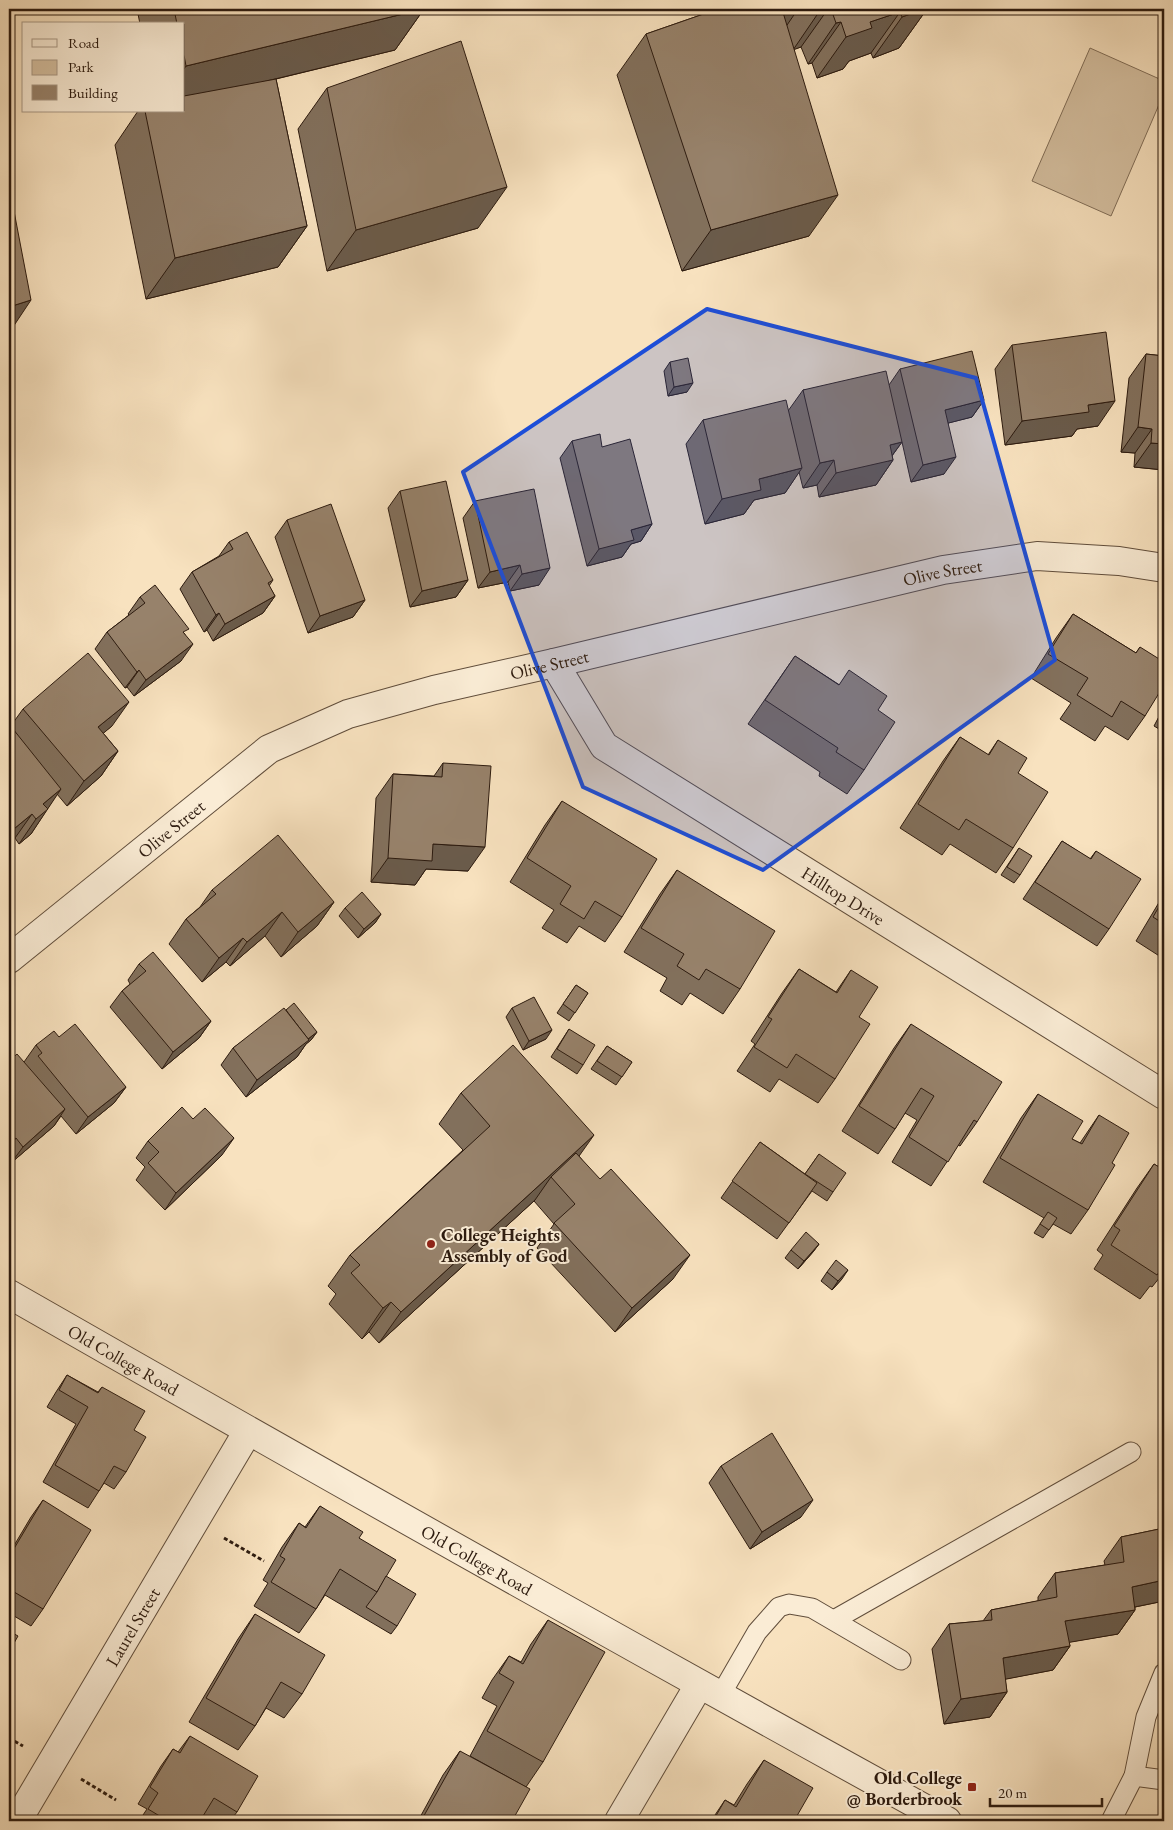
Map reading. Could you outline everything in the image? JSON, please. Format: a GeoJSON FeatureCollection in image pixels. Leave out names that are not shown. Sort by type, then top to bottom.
{"type":"FeatureCollection","features":[{"type":"Feature","properties":{"kind":"street","name":"Olive Street"},"geometry":{"type":"LineString","coordinates":[[9,959],[269,749],[348,714],[434,690],[953,569],[1037,556],[1119,561],[1164,568]]}},
{"type":"Feature","properties":{"kind":"street","name":"Hilltop Drive"},"geometry":{"type":"LineString","coordinates":[[554,663],[604,746],[1164,1094]]}},
{"type":"Feature","properties":{"kind":"street","name":"Old College Road"},"geometry":{"type":"LineString","coordinates":[[9,1294],[248,1431],[947,1821]]}},
{"type":"Feature","properties":{"kind":"street","name":"Laurel Street"},"geometry":{"type":"LineString","coordinates":[[16,1821],[248,1431]]}},
{"type":"Feature","properties":{"kind":"street"},"geometry":{"type":"LineString","coordinates":[[619,1821],[710,1690]]}},
{"type":"Feature","properties":{"kind":"lane"},"geometry":{"type":"LineString","coordinates":[[834,1620],[1131,1452]]}},
{"type":"Feature","properties":{"kind":"lane"},"geometry":{"type":"LineString","coordinates":[[710,1690],[779,1607],[789,1604],[800,1604],[812,1608],[901,1660]]}},
{"type":"Feature","properties":{"kind":"lane"},"geometry":{"type":"LineString","coordinates":[[1112,1821],[1134,1776],[1146,1717],[1164,1673]]}},
{"type":"Feature","properties":{"kind":"lane"},"geometry":{"type":"LineString","coordinates":[[1134,1776],[1164,1780]]}},
{"type":"Feature","properties":{"kind":"path"},"geometry":{"type":"LineString","coordinates":[[195,1521],[264,1561]]}},
{"type":"Feature","properties":{"kind":"highlighted area"},"geometry":{"type":"Polygon","coordinates":[[[707,309],[976,378],[1055,660],[763,870],[583,787],[463,472],[707,309]]]}},
{"type":"Feature","properties":{"kind":"green space"},"geometry":{"type":"Polygon","coordinates":[[[1090,48],[1164,81],[1164,93],[1111,216],[1032,181],[1090,48]]]}},
{"type":"Feature","properties":{"kind":"building"},"geometry":{"type":"Polygon","coordinates":[[[174,9],[424,9],[186,66],[185,22],[177,22],[174,9]]]}},
{"type":"Feature","properties":{"kind":"building"},"geometry":{"type":"Polygon","coordinates":[[[718,9],[782,9],[838,195],[711,230],[646,34],[718,9]]]}},
{"type":"Feature","properties":{"kind":"building"},"geometry":{"type":"Polygon","coordinates":[[[831,9],[924,9],[902,17],[900,12],[870,22],[872,28],[846,37],[841,22],[836,23],[831,9]]]}},
{"type":"Feature","properties":{"kind":"building"},"geometry":{"type":"Polygon","coordinates":[[[461,41],[507,187],[356,230],[327,88],[461,41]]]}},
{"type":"Feature","properties":{"kind":"building"},"geometry":{"type":"Polygon","coordinates":[[[276,79],[307,226],[175,258],[145,112],[185,112],[185,96],[276,79]]]}},
{"type":"Feature","properties":{"kind":"building"},"geometry":{"type":"Polygon","coordinates":[[[9,185],[31,300],[9,307],[9,185]]]}},
{"type":"Feature","properties":{"kind":"building"},"geometry":{"type":"Polygon","coordinates":[[[1106,332],[1115,401],[1088,405],[1089,412],[1022,421],[1012,345],[1106,332]]]}},
{"type":"Feature","properties":{"kind":"building"},"geometry":{"type":"Polygon","coordinates":[[[972,351],[984,400],[945,410],[956,457],[923,465],[900,369],[972,351]]]}},
{"type":"Feature","properties":{"kind":"building"},"geometry":{"type":"Polygon","coordinates":[[[1146,354],[1164,356],[1164,444],[1151,443],[1152,429],[1138,427],[1146,354]]]}},
{"type":"Feature","properties":{"kind":"building"},"geometry":{"type":"Polygon","coordinates":[[[688,358],[693,383],[674,387],[670,362],[688,358]]]}},
{"type":"Feature","properties":{"kind":"building"},"geometry":{"type":"Polygon","coordinates":[[[886,371],[902,442],[890,445],[893,460],[836,473],[834,460],[820,463],[803,390],[886,371]]]}},
{"type":"Feature","properties":{"kind":"building"},"geometry":{"type":"Polygon","coordinates":[[[786,400],[802,468],[759,479],[761,490],[722,499],[703,420],[786,400]]]}},
{"type":"Feature","properties":{"kind":"building"},"geometry":{"type":"Polygon","coordinates":[[[600,434],[602,447],[630,439],[652,524],[631,530],[634,540],[599,549],[572,441],[600,434]]]}},
{"type":"Feature","properties":{"kind":"building"},"geometry":{"type":"Polygon","coordinates":[[[446,481],[468,580],[422,591],[400,491],[446,481]]]}},
{"type":"Feature","properties":{"kind":"building"},"geometry":{"type":"Polygon","coordinates":[[[534,489],[550,568],[522,574],[520,565],[490,572],[475,501],[534,489]]]}},
{"type":"Feature","properties":{"kind":"building"},"geometry":{"type":"Polygon","coordinates":[[[331,504],[365,600],[320,616],[287,520],[331,504]]]}},
{"type":"Feature","properties":{"kind":"building"},"geometry":{"type":"Polygon","coordinates":[[[247,532],[273,580],[268,583],[275,596],[225,624],[219,613],[216,615],[192,572],[233,549],[229,542],[247,532]]]}},
{"type":"Feature","properties":{"kind":"building"},"geometry":{"type":"Polygon","coordinates":[[[155,585],[189,629],[183,632],[193,644],[146,680],[139,670],[137,672],[107,632],[145,603],[140,597],[155,585]]]}},
{"type":"Feature","properties":{"kind":"building"},"geometry":{"type":"Polygon","coordinates":[[[1073,614],[1136,653],[1140,647],[1164,662],[1164,685],[1145,716],[1121,701],[1112,717],[1077,695],[1088,678],[1048,654],[1073,614]]]}},
{"type":"Feature","properties":{"kind":"building"},"geometry":{"type":"Polygon","coordinates":[[[88,653],[129,702],[98,727],[118,751],[84,781],[23,709],[88,653]]]}},
{"type":"Feature","properties":{"kind":"building"},"geometry":{"type":"Polygon","coordinates":[[[795,656],[839,685],[849,670],[887,696],[878,710],[895,722],[864,770],[836,752],[838,748],[765,700],[795,656]]]}},
{"type":"Feature","properties":{"kind":"building"},"geometry":{"type":"Polygon","coordinates":[[[9,724],[61,789],[43,804],[48,809],[36,819],[32,814],[9,833],[9,724]]]}},
{"type":"Feature","properties":{"kind":"building"},"geometry":{"type":"Polygon","coordinates":[[[960,737],[989,755],[998,740],[1027,758],[1018,773],[1048,792],[1013,848],[966,819],[959,830],[918,804],[960,737]]]}},
{"type":"Feature","properties":{"kind":"building"},"geometry":{"type":"Polygon","coordinates":[[[443,763],[491,766],[485,847],[433,844],[432,861],[388,858],[393,774],[442,777],[443,763]]]}},
{"type":"Feature","properties":{"kind":"building"},"geometry":{"type":"Polygon","coordinates":[[[562,801],[657,859],[622,917],[595,901],[584,919],[560,904],[571,886],[527,858],[562,801]]]}},
{"type":"Feature","properties":{"kind":"building"},"geometry":{"type":"Polygon","coordinates":[[[278,835],[334,902],[298,932],[282,912],[247,942],[243,938],[219,958],[186,919],[216,894],[212,890],[278,835]]]}},
{"type":"Feature","properties":{"kind":"building"},"geometry":{"type":"Polygon","coordinates":[[[1062,841],[1091,859],[1096,851],[1141,879],[1109,929],[1035,882],[1062,841]]]}},
{"type":"Feature","properties":{"kind":"building"},"geometry":{"type":"Polygon","coordinates":[[[1019,848],[1032,856],[1020,875],[1007,867],[1019,848]]]}},
{"type":"Feature","properties":{"kind":"building"},"geometry":{"type":"Polygon","coordinates":[[[677,870],[775,931],[740,989],[706,969],[699,980],[677,966],[684,954],[641,928],[677,870]]]}},
{"type":"Feature","properties":{"kind":"building"},"geometry":{"type":"Polygon","coordinates":[[[362,892],[381,914],[364,929],[345,908],[362,892]]]}},
{"type":"Feature","properties":{"kind":"building"},"geometry":{"type":"Polygon","coordinates":[[[1164,898],[1164,924],[1153,917],[1164,898]]]}},
{"type":"Feature","properties":{"kind":"building"},"geometry":{"type":"Polygon","coordinates":[[[153,952],[211,1021],[173,1052],[122,991],[146,971],[139,964],[153,952]]]}},
{"type":"Feature","properties":{"kind":"building"},"geometry":{"type":"Polygon","coordinates":[[[799,969],[837,993],[851,970],[878,987],[859,1017],[870,1024],[835,1079],[796,1054],[787,1068],[754,1047],[772,1019],[768,1017],[799,969]]]}},
{"type":"Feature","properties":{"kind":"building"},"geometry":{"type":"Polygon","coordinates":[[[576,985],[588,993],[575,1013],[563,1004],[576,985]]]}},
{"type":"Feature","properties":{"kind":"building"},"geometry":{"type":"Polygon","coordinates":[[[534,997],[552,1030],[529,1041],[512,1008],[534,997]]]}},
{"type":"Feature","properties":{"kind":"building"},"geometry":{"type":"Polygon","coordinates":[[[294,1003],[317,1032],[308,1039],[286,1010],[294,1003]]]}},
{"type":"Feature","properties":{"kind":"building"},"geometry":{"type":"Polygon","coordinates":[[[284,1008],[309,1040],[257,1080],[233,1048],[284,1008]]]}},
{"type":"Feature","properties":{"kind":"building"},"geometry":{"type":"Polygon","coordinates":[[[75,1024],[126,1087],[88,1117],[38,1056],[42,1053],[36,1045],[54,1031],[59,1037],[75,1024]]]}},
{"type":"Feature","properties":{"kind":"building"},"geometry":{"type":"Polygon","coordinates":[[[911,1024],[1002,1082],[977,1122],[974,1120],[948,1162],[909,1137],[934,1096],[921,1088],[895,1129],[859,1106],[911,1024]]]}},
{"type":"Feature","properties":{"kind":"building"},"geometry":{"type":"Polygon","coordinates":[[[569,1029],[595,1045],[583,1065],[557,1049],[569,1029]]]}},
{"type":"Feature","properties":{"kind":"building","name":"College Heights Assembly of God"},"geometry":{"type":"Polygon","coordinates":[[[513,1045],[594,1135],[401,1312],[391,1302],[383,1308],[351,1273],[360,1265],[350,1255],[490,1126],[461,1093],[513,1045]]]}},
{"type":"Feature","properties":{"kind":"building"},"geometry":{"type":"Polygon","coordinates":[[[607,1046],[632,1062],[622,1077],[597,1061],[607,1046]]]}},
{"type":"Feature","properties":{"kind":"building"},"geometry":{"type":"Polygon","coordinates":[[[17,1054],[65,1109],[23,1147],[16,1138],[9,1143],[9,1061],[17,1054]]]}},
{"type":"Feature","properties":{"kind":"building"},"geometry":{"type":"Polygon","coordinates":[[[1038,1094],[1083,1121],[1072,1139],[1082,1144],[1099,1115],[1129,1133],[1112,1163],[1115,1165],[1088,1210],[1000,1158],[1038,1094]]]}},
{"type":"Feature","properties":{"kind":"building"},"geometry":{"type":"Polygon","coordinates":[[[182,1107],[193,1119],[205,1108],[234,1138],[176,1193],[148,1163],[159,1152],[148,1141],[182,1107]]]}},
{"type":"Feature","properties":{"kind":"building"},"geometry":{"type":"Polygon","coordinates":[[[760,1142],[817,1183],[789,1223],[732,1181],[760,1142]]]}},
{"type":"Feature","properties":{"kind":"building"},"geometry":{"type":"Polygon","coordinates":[[[576,1153],[600,1179],[611,1169],[690,1255],[632,1308],[554,1223],[575,1204],[551,1177],[576,1153]]]}},
{"type":"Feature","properties":{"kind":"building"},"geometry":{"type":"Polygon","coordinates":[[[819,1154],[846,1173],[833,1192],[805,1174],[819,1154]]]}},
{"type":"Feature","properties":{"kind":"building"},"geometry":{"type":"Polygon","coordinates":[[[1154,1164],[1164,1170],[1164,1265],[1157,1275],[1111,1245],[1120,1230],[1114,1226],[1154,1164]]]}},
{"type":"Feature","properties":{"kind":"building"},"geometry":{"type":"Polygon","coordinates":[[[1048,1212],[1057,1218],[1049,1230],[1040,1224],[1048,1212]]]}},
{"type":"Feature","properties":{"kind":"building"},"geometry":{"type":"Polygon","coordinates":[[[806,1232],[819,1244],[804,1261],[791,1250],[806,1232]]]}},
{"type":"Feature","properties":{"kind":"building"},"geometry":{"type":"Polygon","coordinates":[[[836,1260],[848,1270],[838,1281],[827,1272],[836,1260]]]}},
{"type":"Feature","properties":{"kind":"building"},"geometry":{"type":"Polygon","coordinates":[[[67,1375],[98,1393],[102,1387],[145,1411],[134,1430],[146,1437],[126,1472],[114,1466],[99,1491],[55,1465],[88,1407],[59,1390],[67,1375]]]}},
{"type":"Feature","properties":{"kind":"building"},"geometry":{"type":"Polygon","coordinates":[[[772,1433],[813,1500],[762,1532],[721,1466],[772,1433]]]}},
{"type":"Feature","properties":{"kind":"building"},"geometry":{"type":"Polygon","coordinates":[[[43,1500],[91,1530],[43,1609],[9,1589],[9,1557],[43,1500]]]}},
{"type":"Feature","properties":{"kind":"building"},"geometry":{"type":"Polygon","coordinates":[[[320,1506],[363,1532],[359,1538],[396,1560],[377,1592],[340,1569],[316,1609],[271,1582],[285,1559],[280,1556],[299,1523],[306,1528],[320,1506]]]}},
{"type":"Feature","properties":{"kind":"building"},"geometry":{"type":"Polygon","coordinates":[[[1164,1528],[1164,1580],[1132,1587],[1135,1610],[1065,1621],[1070,1646],[1003,1658],[1007,1692],[961,1699],[949,1624],[992,1620],[991,1610],[1057,1597],[1055,1573],[1124,1562],[1121,1537],[1164,1528]]]}},
{"type":"Feature","properties":{"kind":"building"},"geometry":{"type":"Polygon","coordinates":[[[386,1576],[416,1594],[397,1626],[366,1607],[386,1576]]]}},
{"type":"Feature","properties":{"kind":"building"},"geometry":{"type":"Polygon","coordinates":[[[255,1614],[325,1655],[302,1694],[281,1682],[255,1726],[206,1698],[255,1614]]]}},
{"type":"Feature","properties":{"kind":"building"},"geometry":{"type":"Polygon","coordinates":[[[548,1620],[605,1652],[543,1762],[487,1731],[514,1682],[499,1673],[509,1656],[523,1664],[548,1620]]]}},
{"type":"Feature","properties":{"kind":"building"},"geometry":{"type":"Polygon","coordinates":[[[9,1631],[18,1636],[9,1652],[9,1631]]]}},
{"type":"Feature","properties":{"kind":"building"},"geometry":{"type":"Polygon","coordinates":[[[190,1736],[258,1776],[237,1812],[214,1798],[200,1821],[168,1821],[148,1809],[158,1793],[150,1787],[173,1749],[180,1753],[190,1736]]]}},
{"type":"Feature","properties":{"kind":"building"},"geometry":{"type":"Polygon","coordinates":[[[460,1751],[530,1789],[512,1821],[421,1821],[460,1751]]]}},
{"type":"Feature","properties":{"kind":"building"},"geometry":{"type":"Polygon","coordinates":[[[764,1760],[813,1788],[794,1821],[713,1821],[725,1800],[736,1807],[764,1760]]]}},
{"type":"Feature","properties":{"kind":"place","name":"College Heights Assembly of God"},"geometry":{"type":"Point","coordinates":[431,1244]}},
{"type":"Feature","properties":{"kind":"place","name":"Old College @ Borderbrook"},"geometry":{"type":"Point","coordinates":[972,1787]}}]}
